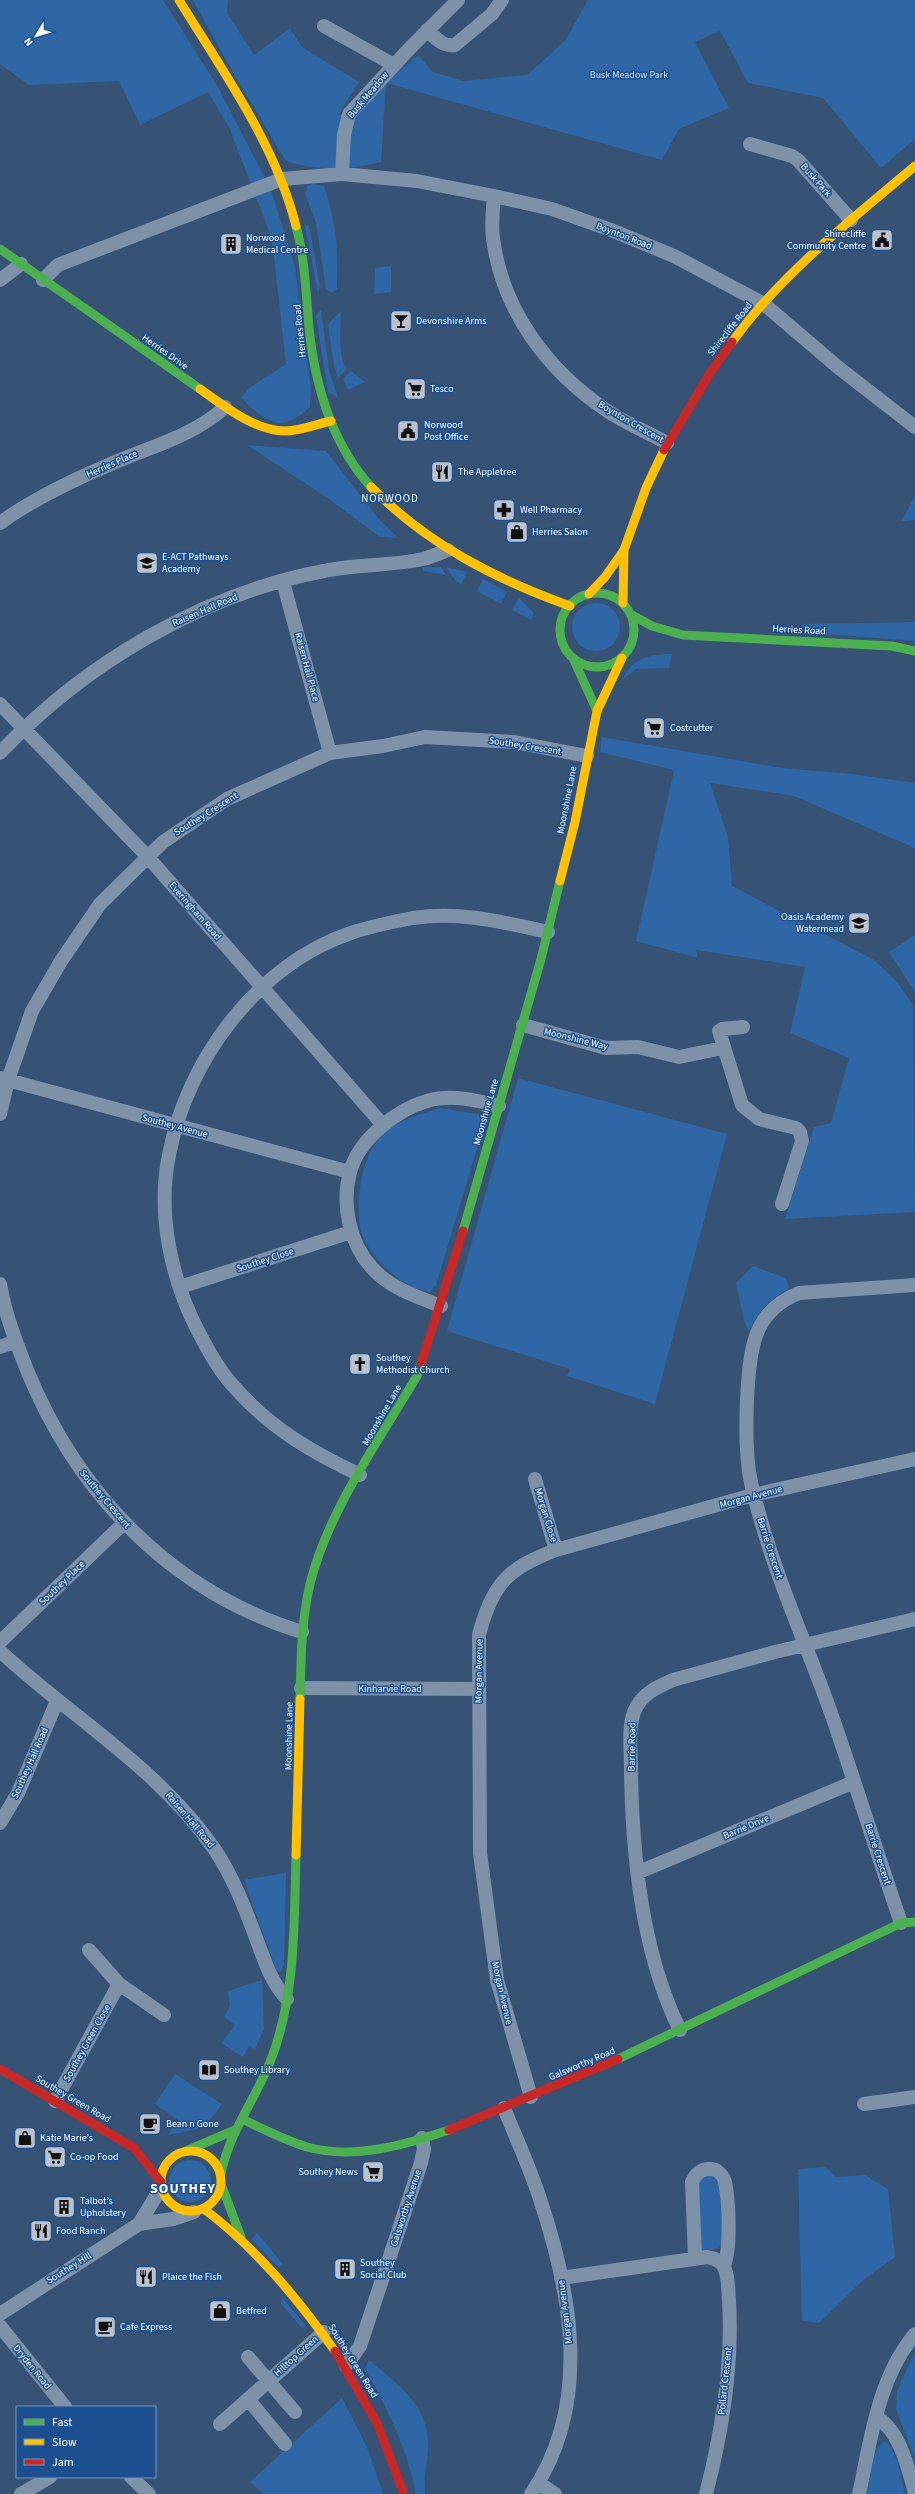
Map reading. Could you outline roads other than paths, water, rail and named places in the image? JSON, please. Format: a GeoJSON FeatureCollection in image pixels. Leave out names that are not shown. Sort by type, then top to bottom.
{"type":"FeatureCollection","features":[{"type":"Feature","properties":{"kind":"street","name":"Herries Road"},"geometry":{"type":"LineString","coordinates":[[179,0],[257,129],[282,179],[302,247],[315,367],[331,421],[342,444],[370,486],[414,526],[448,550],[529,592],[570,606]]}},
{"type":"Feature","properties":{"kind":"street","name":"Busk Meadow"},"geometry":{"type":"LineString","coordinates":[[342,174],[344,135],[349,114],[394,65],[458,0]]}},
{"type":"Feature","properties":{"kind":"street"},"geometry":{"type":"LineString","coordinates":[[428,30],[441,43],[448,46],[455,45],[492,14],[502,0]]}},
{"type":"Feature","properties":{"kind":"street","name":"Busk Meadow"},"geometry":{"type":"LineString","coordinates":[[324,26],[394,65]]}},
{"type":"Feature","properties":{"kind":"street","name":"Busk Park"},"geometry":{"type":"LineString","coordinates":[[750,144],[792,156],[798,160],[851,220]]}},
{"type":"Feature","properties":{"kind":"street","name":"Shirecliffe Road"},"geometry":{"type":"LineString","coordinates":[[589,594],[605,577],[624,550],[646,488],[667,443],[710,373],[764,304],[851,220],[915,166]]}},
{"type":"Feature","properties":{"kind":"street","name":"Boynton Road"},"geometry":{"type":"LineString","coordinates":[[43,280],[58,264],[282,179],[342,174],[417,181],[552,209],[610,230],[674,256],[764,304],[840,368],[915,427]]}},
{"type":"Feature","properties":{"kind":"street","name":"Boynton Crescent"},"geometry":{"type":"LineString","coordinates":[[494,196],[493,238],[502,277],[513,309],[532,340],[553,365],[581,392],[607,411],[667,443]]}},
{"type":"Feature","properties":{"kind":"street","name":"Herries Drive"},"geometry":{"type":"LineString","coordinates":[[0,250],[225,407],[269,430],[287,431],[331,421]]}},
{"type":"Feature","properties":{"kind":"street"},"geometry":{"type":"LineString","coordinates":[[0,280],[21,264]]}},
{"type":"Feature","properties":{"kind":"street","name":"Herries Place"},"geometry":{"type":"LineString","coordinates":[[0,523],[54,491],[102,468],[194,429],[213,418],[225,407]]}},
{"type":"Feature","properties":{"kind":"street","name":"Raisen Hall Road"},"geometry":{"type":"LineString","coordinates":[[0,753],[22,729],[81,681],[134,645],[165,628],[232,598],[324,570],[424,559],[448,550]]}},
{"type":"Feature","properties":{"kind":"street","name":"Shirecliffe Road"},"geometry":{"type":"LineString","coordinates":[[623,603],[624,550]]}},
{"type":"Feature","properties":{"kind":"street","name":"Raisen Hall Place"},"geometry":{"type":"LineString","coordinates":[[283,582],[330,753]]}},
{"type":"Feature","properties":{"kind":"street"},"geometry":{"type":"LineString","coordinates":[[529,592],[538,604]]}},
{"type":"Feature","properties":{"kind":"street"},"geometry":{"type":"LineString","coordinates":[[597,711],[573,658],[562,643],[560,634],[564,614],[570,606],[589,594],[601,593],[613,596],[623,603],[632,615],[652,626],[682,635]]}},
{"type":"Feature","properties":{"kind":"street"},"geometry":{"type":"LineString","coordinates":[[625,655],[635,631],[632,615]]}},
{"type":"Feature","properties":{"kind":"street"},"geometry":{"type":"LineString","coordinates":[[551,622],[560,634]]}},
{"type":"Feature","properties":{"kind":"street","name":"Herries Road"},"geometry":{"type":"LineString","coordinates":[[682,635],[892,646],[915,651]]}},
{"type":"Feature","properties":{"kind":"street"},"geometry":{"type":"LineString","coordinates":[[659,640],[682,635]]}},
{"type":"Feature","properties":{"kind":"street"},"geometry":{"type":"LineString","coordinates":[[573,658],[592,667],[613,664],[625,655],[640,647]]}},
{"type":"Feature","properties":{"kind":"street","name":"Moonshine Lane"},"geometry":{"type":"LineString","coordinates":[[220,2174],[222,2164],[235,2130],[271,2061],[287,1999],[293,1960],[302,1632],[307,1597],[315,1568],[329,1532],[416,1376],[440,1306],[523,1025],[548,932],[575,822],[587,756],[592,744],[597,711],[625,655]]}},
{"type":"Feature","properties":{"kind":"street","name":"Everingham Road"},"geometry":{"type":"LineString","coordinates":[[0,704],[22,729],[147,856],[383,1125]]}},
{"type":"Feature","properties":{"kind":"street","name":"Southey Crescent"},"geometry":{"type":"LineString","coordinates":[[0,1114],[4,1079],[32,1012],[61,961],[100,904],[147,856],[188,824],[226,799],[330,753],[383,746],[425,736],[514,742],[587,756]]}},
{"type":"Feature","properties":{"kind":"street"},"geometry":{"type":"LineString","coordinates":[[360,1475],[310,1451],[269,1423],[236,1390],[211,1355],[190,1315],[171,1261],[166,1192],[168,1156],[176,1126],[196,1076],[214,1044],[234,1016],[262,988],[287,968],[320,948],[350,933],[415,918],[447,916],[484,918],[548,932]]}},
{"type":"Feature","properties":{"kind":"street","name":"Moonshine Way"},"geometry":{"type":"LineString","coordinates":[[523,1025],[606,1048],[638,1047],[679,1057],[723,1048]]}},
{"type":"Feature","properties":{"kind":"street"},"geometry":{"type":"LineString","coordinates":[[743,1027],[722,1028],[719,1031],[723,1048],[742,1105],[749,1113],[759,1119],[796,1128],[800,1132],[802,1141],[782,1204]]}},
{"type":"Feature","properties":{"kind":"street","name":"Southey Avenue"},"geometry":{"type":"LineString","coordinates":[[4,1079],[350,1172]]}},
{"type":"Feature","properties":{"kind":"street"},"geometry":{"type":"LineString","coordinates":[[440,1306],[390,1283],[373,1269],[359,1252],[351,1232],[348,1214],[350,1172],[367,1142],[383,1125],[405,1110],[428,1101],[448,1098],[474,1100],[499,1106]]}},
{"type":"Feature","properties":{"kind":"street","name":"Southey Close"},"geometry":{"type":"LineString","coordinates":[[180,1288],[351,1232]]}},
{"type":"Feature","properties":{"kind":"street","name":"Southey Crescent"},"geometry":{"type":"LineString","coordinates":[[0,1284],[16,1341],[35,1389],[56,1430],[77,1466],[123,1524],[169,1563],[201,1586],[254,1615],[302,1632]]}},
{"type":"Feature","properties":{"kind":"street","name":"Barrie Crescent"},"geometry":{"type":"LineString","coordinates":[[908,1922],[854,1782],[770,1549],[753,1495],[747,1448],[746,1411],[751,1351],[764,1317],[772,1308],[785,1298],[799,1293],[915,1285]]}},
{"type":"Feature","properties":{"kind":"street"},"geometry":{"type":"LineString","coordinates":[[0,1346],[16,1341]]}},
{"type":"Feature","properties":{"kind":"street","name":"Morgan Avenue"},"geometry":{"type":"LineString","coordinates":[[530,2097],[497,1980],[487,1915],[480,1853],[479,1635],[485,1612],[494,1593],[510,1574],[528,1560],[556,1550],[753,1495],[915,1458]]}},
{"type":"Feature","properties":{"kind":"street","name":"Morgan Close"},"geometry":{"type":"LineString","coordinates":[[535,1479],[556,1550]]}},
{"type":"Feature","properties":{"kind":"street","name":"Southey Place"},"geometry":{"type":"LineString","coordinates":[[0,1642],[123,1524]]}},
{"type":"Feature","properties":{"kind":"street","name":"Barrie Road"},"geometry":{"type":"LineString","coordinates":[[680,2030],[663,1989],[648,1930],[639,1872],[633,1819],[631,1727],[634,1711],[644,1696],[657,1686],[673,1680],[805,1644],[915,1619]]}},
{"type":"Feature","properties":{"kind":"street","name":"Raisen Hall Road"},"geometry":{"type":"LineString","coordinates":[[0,1651],[57,1701],[136,1762],[171,1795],[196,1824],[231,1877],[271,1978],[287,1999]]}},
{"type":"Feature","properties":{"kind":"street","name":"Kinharvie Road"},"geometry":{"type":"LineString","coordinates":[[301,1688],[479,1689]]}},
{"type":"Feature","properties":{"kind":"street","name":"Southey Hall Road"},"geometry":{"type":"LineString","coordinates":[[0,1824],[18,1793],[57,1701]]}},
{"type":"Feature","properties":{"kind":"street","name":"Barrie Drive"},"geometry":{"type":"LineString","coordinates":[[639,1872],[854,1782]]}},
{"type":"Feature","properties":{"kind":"street","name":"Galsworthy Road"},"geometry":{"type":"LineString","coordinates":[[242,2119],[301,2145],[331,2151],[378,2148],[422,2138],[504,2108],[599,2069],[908,1922]]}},
{"type":"Feature","properties":{"kind":"street"},"geometry":{"type":"LineString","coordinates":[[89,1950],[119,1984],[164,2015]]}},
{"type":"Feature","properties":{"kind":"street","name":"Southey Green Close"},"geometry":{"type":"LineString","coordinates":[[54,2101],[119,1984]]}},
{"type":"Feature","properties":{"kind":"street","name":"Southey Green Road"},"geometry":{"type":"LineString","coordinates":[[0,2069],[134,2148],[147,2150]]}},
{"type":"Feature","properties":{"kind":"street"},"geometry":{"type":"LineString","coordinates":[[864,2104],[915,2097]]}},
{"type":"Feature","properties":{"kind":"street","name":"Morgan Avenue"},"geometry":{"type":"LineString","coordinates":[[504,2108],[540,2197],[561,2278],[569,2328],[571,2377],[566,2415],[555,2453],[535,2488]]}},
{"type":"Feature","properties":{"kind":"street"},"geometry":{"type":"LineString","coordinates":[[185,2151],[194,2151],[207,2156],[217,2165],[220,2174],[221,2184],[216,2198],[199,2210],[177,2209],[167,2200],[161,2185],[163,2169],[175,2155],[235,2130]]}},
{"type":"Feature","properties":{"kind":"street","name":"Galsworthy Avenue"},"geometry":{"type":"LineString","coordinates":[[346,2366],[352,2359],[362,2339],[421,2163],[424,2149],[422,2138]]}},
{"type":"Feature","properties":{"kind":"street","name":"Southey Green Road"},"geometry":{"type":"LineString","coordinates":[[134,2148],[161,2185]]}},
{"type":"Feature","properties":{"kind":"street"},"geometry":{"type":"LineString","coordinates":[[161,2152],[175,2155]]}},
{"type":"Feature","properties":{"kind":"street","name":"Pollard Crescent"},"geometry":{"type":"LineString","coordinates":[[695,2258],[692,2182],[701,2170],[708,2168],[716,2170],[725,2182],[728,2255],[724,2266],[728,2281],[730,2315],[729,2363],[717,2451],[706,2494]]}},
{"type":"Feature","properties":{"kind":"street","name":"Southey Green Road"},"geometry":{"type":"LineString","coordinates":[[221,2184],[232,2218],[241,2239]]}},
{"type":"Feature","properties":{"kind":"street","name":"Southey Hill"},"geometry":{"type":"LineString","coordinates":[[139,2224],[161,2185]]}},
{"type":"Feature","properties":{"kind":"street","name":"Southey Green Road"},"geometry":{"type":"LineString","coordinates":[[199,2210],[241,2239],[324,2332],[346,2366],[368,2405],[387,2447],[404,2494]]}},
{"type":"Feature","properties":{"kind":"street","name":"Southey Hill"},"geometry":{"type":"LineString","coordinates":[[0,2314],[139,2224],[173,2219],[199,2210]]}},
{"type":"Feature","properties":{"kind":"street"},"geometry":{"type":"LineString","coordinates":[[561,2278],[695,2258],[716,2259],[724,2266]]}},
{"type":"Feature","properties":{"kind":"street","name":"Dryden Road"},"geometry":{"type":"LineString","coordinates":[[0,2326],[64,2406]]}},
{"type":"Feature","properties":{"kind":"street","name":"Hilltop Green"},"geometry":{"type":"LineString","coordinates":[[220,2424],[324,2332]]}},
{"type":"Feature","properties":{"kind":"street"},"geometry":{"type":"LineString","coordinates":[[859,2494],[876,2417],[889,2376],[905,2346],[915,2334]]}},
{"type":"Feature","properties":{"kind":"street","name":"Hilltop Green"},"geometry":{"type":"LineString","coordinates":[[248,2357],[295,2412]]}},
{"type":"Feature","properties":{"kind":"street"},"geometry":{"type":"LineString","coordinates":[[248,2399],[285,2444]]}},
{"type":"Feature","properties":{"kind":"street"},"geometry":{"type":"LineString","coordinates":[[876,2417],[884,2422],[898,2442],[915,2493]]}},
{"type":"Feature","properties":{"kind":"street"},"geometry":{"type":"LineString","coordinates":[[21,2494],[48,2478]]}},
{"type":"Feature","properties":{"kind":"street"},"geometry":{"type":"LineString","coordinates":[[132,2478],[149,2494]]}},
{"type":"Feature","properties":{"kind":"street"},"geometry":{"type":"LineString","coordinates":[[535,2488],[555,2494]]}},
{"type":"Feature","properties":{"kind":"place","name":"Shirecliffe Community Centre"},"geometry":{"type":"Point","coordinates":[882,240]}},
{"type":"Feature","properties":{"kind":"place","name":"Norwood Medical Centre"},"geometry":{"type":"Point","coordinates":[231,244]}},
{"type":"Feature","properties":{"kind":"place","name":"Devonshire Arms"},"geometry":{"type":"Point","coordinates":[401,321]}},
{"type":"Feature","properties":{"kind":"place","name":"Tesco"},"geometry":{"type":"Point","coordinates":[415,389]}},
{"type":"Feature","properties":{"kind":"place","name":"Norwood Post Office"},"geometry":{"type":"Point","coordinates":[408,431]}},
{"type":"Feature","properties":{"kind":"place","name":"The Appletree"},"geometry":{"type":"Point","coordinates":[442,472]}},
{"type":"Feature","properties":{"kind":"place","name":"Well Pharmacy"},"geometry":{"type":"Point","coordinates":[504,510]}},
{"type":"Feature","properties":{"kind":"place","name":"Herries Salon"},"geometry":{"type":"Point","coordinates":[517,532]}},
{"type":"Feature","properties":{"kind":"place","name":"E-ACT Pathways Academy"},"geometry":{"type":"Point","coordinates":[147,563]}},
{"type":"Feature","properties":{"kind":"place","name":"Costcutter"},"geometry":{"type":"Point","coordinates":[654,728]}},
{"type":"Feature","properties":{"kind":"place","name":"Oasis Academy Watermead"},"geometry":{"type":"Point","coordinates":[859,923]}},
{"type":"Feature","properties":{"kind":"place","name":"Southey Methodist Church"},"geometry":{"type":"Point","coordinates":[360,1364]}},
{"type":"Feature","properties":{"kind":"place","name":"Southey Library"},"geometry":{"type":"Point","coordinates":[209,2070]}},
{"type":"Feature","properties":{"kind":"place","name":"Bean n Gone"},"geometry":{"type":"Point","coordinates":[150,2124]}},
{"type":"Feature","properties":{"kind":"place","name":"Katie Marie’s"},"geometry":{"type":"Point","coordinates":[25,2138]}},
{"type":"Feature","properties":{"kind":"place","name":"Co-op Food"},"geometry":{"type":"Point","coordinates":[55,2157]}},
{"type":"Feature","properties":{"kind":"place","name":"Southey News"},"geometry":{"type":"Point","coordinates":[373,2172]}},
{"type":"Feature","properties":{"kind":"place","name":"Talbot’s Upholstery"},"geometry":{"type":"Point","coordinates":[64,2207]}},
{"type":"Feature","properties":{"kind":"place","name":"Food Ranch"},"geometry":{"type":"Point","coordinates":[41,2231]}},
{"type":"Feature","properties":{"kind":"place","name":"Southey Social Club"},"geometry":{"type":"Point","coordinates":[345,2269]}},
{"type":"Feature","properties":{"kind":"place","name":"Plaice the Fish"},"geometry":{"type":"Point","coordinates":[146,2277]}},
{"type":"Feature","properties":{"kind":"place","name":"Betfred"},"geometry":{"type":"Point","coordinates":[220,2311]}},
{"type":"Feature","properties":{"kind":"place","name":"Cafe Express"},"geometry":{"type":"Point","coordinates":[105,2327]}},
{"type":"Feature","properties":{"kind":"district","name":"NORWOOD"},"geometry":{"type":"Point","coordinates":[390,498]}},
{"type":"Feature","properties":{"kind":"district","name":"SOUTHEY"},"geometry":{"type":"Point","coordinates":[183,2189]}},
{"type":"Feature","properties":{"kind":"park label","name":"Busk Meadow Park"},"geometry":{"type":"Point","coordinates":[629,75]}}]}
